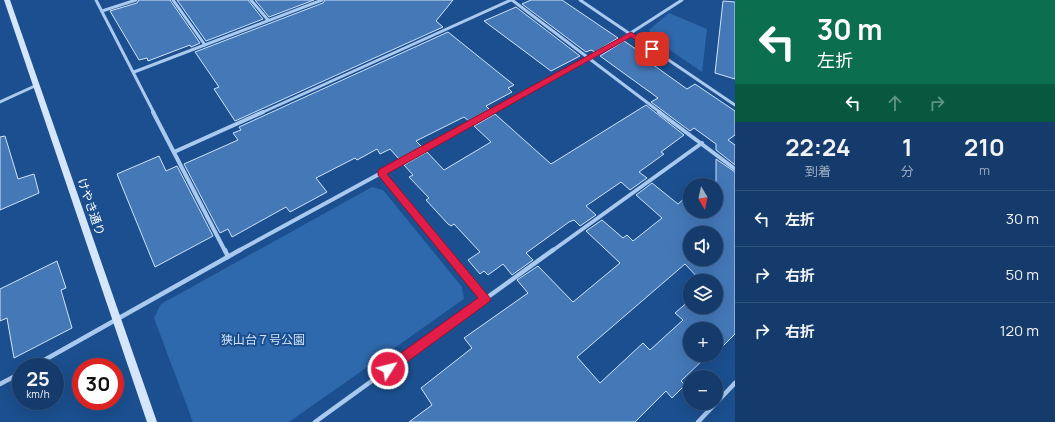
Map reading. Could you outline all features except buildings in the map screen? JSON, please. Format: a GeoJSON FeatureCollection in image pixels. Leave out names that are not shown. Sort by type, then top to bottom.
{"type":"FeatureCollection","features":[{"type":"Feature","properties":{"kind":"street","name":"けやき通り"},"geometry":{"type":"LineString","coordinates":[[8,0],[152,422]]}},
{"type":"Feature","properties":{"kind":"street"},"geometry":{"type":"LineString","coordinates":[[96,0],[228,257]]}},
{"type":"Feature","properties":{"kind":"street"},"geometry":{"type":"LineString","coordinates":[[102,11],[136,0]]}},
{"type":"Feature","properties":{"kind":"street"},"geometry":{"type":"LineString","coordinates":[[173,0],[205,45]]}},
{"type":"Feature","properties":{"kind":"street"},"geometry":{"type":"LineString","coordinates":[[251,0],[268,20]]}},
{"type":"Feature","properties":{"kind":"street"},"geometry":{"type":"LineString","coordinates":[[134,72],[322,0]]}},
{"type":"Feature","properties":{"kind":"street"},"geometry":{"type":"LineString","coordinates":[[174,152],[512,0],[735,169]]}},
{"type":"Feature","properties":{"kind":"street"},"geometry":{"type":"LineString","coordinates":[[580,0],[735,105]]}},
{"type":"Feature","properties":{"kind":"street"},"geometry":{"type":"LineString","coordinates":[[48,358],[228,257],[589,59],[631,34],[682,0]]}},
{"type":"Feature","properties":{"kind":"street"},"geometry":{"type":"LineString","coordinates":[[0,102],[38,85]]}},
{"type":"Feature","properties":{"kind":"street"},"geometry":{"type":"LineString","coordinates":[[315,422],[702,143]]}},
{"type":"Feature","properties":{"kind":"street"},"geometry":{"type":"LineString","coordinates":[[381,173],[485,299]]}},
{"type":"Feature","properties":{"kind":"street"},"geometry":{"type":"LineString","coordinates":[[0,384],[12,378]]}},
{"type":"Feature","properties":{"kind":"street"},"geometry":{"type":"LineString","coordinates":[[698,422],[735,383]]}},
{"type":"Feature","properties":{"kind":"green space"},"geometry":{"type":"Polygon","coordinates":[[[669,13],[707,29],[702,72],[655,40],[649,30],[669,13]]]}},
{"type":"Feature","properties":{"kind":"green space","name":"狭山台７号公園"},"geometry":{"type":"Polygon","coordinates":[[[372,187],[383,190],[462,287],[464,299],[289,422],[193,422],[154,318],[161,304],[372,187]]]}},
{"type":"Feature","properties":{"kind":"route"},"geometry":{"type":"LineString","coordinates":[[388,369],[485,299],[381,173],[598,54],[631,34],[652,49]]}}]}
